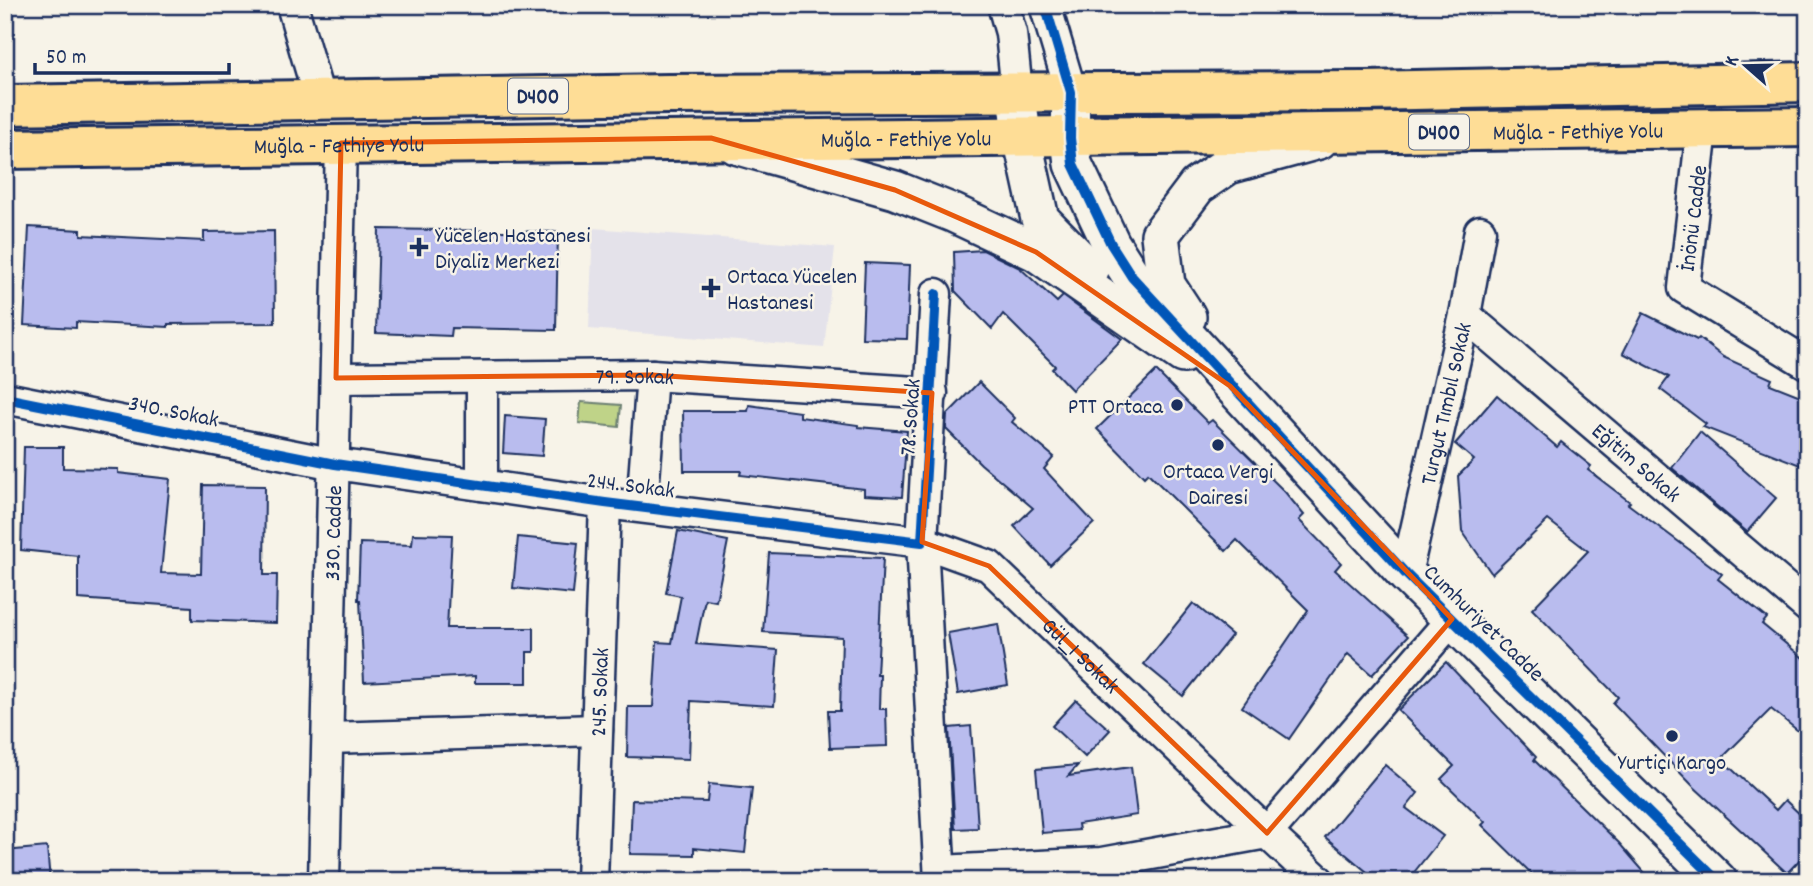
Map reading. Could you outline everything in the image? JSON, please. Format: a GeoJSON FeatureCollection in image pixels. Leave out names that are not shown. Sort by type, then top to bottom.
{"type":"FeatureCollection","features":[{"type":"Feature","properties":{"kind":"highway","name":"Muğla - Fethiye Yolu"},"geometry":{"type":"LineString","coordinates":[[5,105],[668,94],[1366,91],[1808,82]]}},
{"type":"Feature","properties":{"kind":"highway","name":"Muğla - Fethiye Yolu"},"geometry":{"type":"LineString","coordinates":[[5,149],[711,138],[1334,136],[1808,127]]}},
{"type":"Feature","properties":{"kind":"street"},"geometry":{"type":"LineString","coordinates":[[292,5],[320,101]]}},
{"type":"Feature","properties":{"kind":"street"},"geometry":{"type":"LineString","coordinates":[[1003,5],[1011,33],[1022,137],[1040,219],[1138,323]]}},
{"type":"Feature","properties":{"kind":"street"},"geometry":{"type":"LineString","coordinates":[[1045,5],[1071,92],[1070,138],[1073,164],[1111,244],[1132,277],[1230,386]]}},
{"type":"Feature","properties":{"kind":"street","name":"İnönü Cadde"},"geometry":{"type":"LineString","coordinates":[[1702,129],[1684,288],[1808,364]]}},
{"type":"Feature","properties":{"kind":"street"},"geometry":{"type":"LineString","coordinates":[[1230,386],[1166,285],[1160,235],[1197,186],[1228,165],[1334,136]]}},
{"type":"Feature","properties":{"kind":"street"},"geometry":{"type":"LineString","coordinates":[[711,138],[895,190],[953,213],[1036,252],[1230,386]]}},
{"type":"Feature","properties":{"kind":"street","name":"330. Cadde"},"geometry":{"type":"LineString","coordinates":[[324,881],[341,143]]}},
{"type":"Feature","properties":{"kind":"street","name":"Turgut Tımbıl Sokak"},"geometry":{"type":"LineString","coordinates":[[1406,574],[1465,315],[1480,231]]}},
{"type":"Feature","properties":{"kind":"street","name":"78. Sokak"},"geometry":{"type":"LineString","coordinates":[[922,542],[936,294]]}},
{"type":"Feature","properties":{"kind":"street","name":"Eğitim Sokak"},"geometry":{"type":"LineString","coordinates":[[1465,315],[1808,607]]}},
{"type":"Feature","properties":{"kind":"street"},"geometry":{"type":"LineString","coordinates":[[642,506],[652,374]]}},
{"type":"Feature","properties":{"kind":"street","name":"79. Sokak"},"geometry":{"type":"LineString","coordinates":[[337,378],[652,374],[932,393]]}},
{"type":"Feature","properties":{"kind":"street"},"geometry":{"type":"LineString","coordinates":[[482,378],[482,485]]}},
{"type":"Feature","properties":{"kind":"street","name":"Cumhuriyet Cadde"},"geometry":{"type":"LineString","coordinates":[[1230,386],[1406,574],[1704,876]]}},
{"type":"Feature","properties":{"kind":"street","name":"340. Sokak"},"geometry":{"type":"LineString","coordinates":[[5,398],[335,464]]}},
{"type":"Feature","properties":{"kind":"street","name":"244. Sokak"},"geometry":{"type":"LineString","coordinates":[[335,464],[605,503],[922,542]]}},
{"type":"Feature","properties":{"kind":"street","name":"245. Sokak"},"geometry":{"type":"LineString","coordinates":[[592,881],[605,503]]}},
{"type":"Feature","properties":{"kind":"street"},"geometry":{"type":"LineString","coordinates":[[922,542],[940,876],[1102,863],[1268,833],[1452,619]]}},
{"type":"Feature","properties":{"kind":"street","name":"Gül_1 Sokak"},"geometry":{"type":"LineString","coordinates":[[922,542],[989,566],[1319,881]]}},
{"type":"Feature","properties":{"kind":"street"},"geometry":{"type":"LineString","coordinates":[[329,738],[597,730]]}},
{"type":"Feature","properties":{"kind":"highlighted area"},"geometry":{"type":"Polygon","coordinates":[[[711,138],[895,190],[1036,252],[1230,386],[1452,619],[1267,833],[989,566],[922,542],[932,393],[652,375],[336,378],[341,143],[711,138]]]}},
{"type":"Feature","properties":{"kind":"shaded area","name":"Ortaca Yücelen Hastanesi"},"geometry":{"type":"Polygon","coordinates":[[[593,228],[835,247],[824,348],[589,329],[593,228]]]}},
{"type":"Feature","properties":{"kind":"green space"},"geometry":{"type":"Polygon","coordinates":[[[581,402],[621,405],[619,427],[579,423],[581,402]]]}},
{"type":"Feature","properties":{"kind":"building"},"geometry":{"type":"Polygon","coordinates":[[[29,227],[81,230],[81,235],[204,241],[204,232],[274,231],[275,323],[168,324],[168,327],[76,322],[76,328],[24,325],[29,227]]]}},
{"type":"Feature","properties":{"kind":"building"},"geometry":{"type":"Polygon","coordinates":[[[379,229],[558,232],[556,330],[452,328],[451,336],[376,333],[379,229]]]}},
{"type":"Feature","properties":{"kind":"building"},"geometry":{"type":"Polygon","coordinates":[[[983,250],[1020,268],[1057,302],[1063,296],[1122,339],[1072,390],[1052,369],[1055,366],[1003,314],[992,329],[955,291],[954,252],[983,250]]]}},
{"type":"Feature","properties":{"kind":"building"},"geometry":{"type":"Polygon","coordinates":[[[865,263],[910,265],[907,339],[862,338],[865,263]]]}},
{"type":"Feature","properties":{"kind":"building"},"geometry":{"type":"Polygon","coordinates":[[[1643,313],[1697,340],[1699,338],[1723,357],[1772,379],[1770,384],[1808,399],[1808,445],[1800,465],[1703,427],[1706,424],[1660,389],[1669,377],[1623,353],[1643,313]]]}},
{"type":"Feature","properties":{"kind":"building"},"geometry":{"type":"Polygon","coordinates":[[[1156,371],[1208,423],[1212,420],[1285,492],[1304,515],[1299,520],[1341,563],[1335,570],[1408,636],[1372,675],[1348,654],[1289,739],[1242,707],[1308,610],[1237,540],[1226,551],[1148,473],[1144,477],[1097,429],[1156,371]]]}},
{"type":"Feature","properties":{"kind":"building"},"geometry":{"type":"Polygon","coordinates":[[[979,382],[1015,418],[1012,422],[1054,457],[1044,469],[1094,523],[1050,565],[1014,526],[1033,508],[981,464],[946,429],[947,415],[979,382]]]}},
{"type":"Feature","properties":{"kind":"building"},"geometry":{"type":"Polygon","coordinates":[[[1497,395],[1557,447],[1561,442],[1591,466],[1588,470],[1630,502],[1628,504],[1722,574],[1718,579],[1767,618],[1762,624],[1808,662],[1808,739],[1771,709],[1721,759],[1776,810],[1785,800],[1808,822],[1808,851],[1787,873],[1693,786],[1613,703],[1618,697],[1532,609],[1588,551],[1548,520],[1492,574],[1462,531],[1458,476],[1474,460],[1455,444],[1497,395]]]}},
{"type":"Feature","properties":{"kind":"building"},"geometry":{"type":"Polygon","coordinates":[[[749,405],[800,412],[800,417],[858,427],[907,431],[902,497],[864,495],[864,489],[740,475],[741,471],[684,471],[683,411],[748,411],[749,405]]]}},
{"type":"Feature","properties":{"kind":"building"},"geometry":{"type":"Polygon","coordinates":[[[505,416],[545,419],[542,456],[503,453],[505,416]]]}},
{"type":"Feature","properties":{"kind":"building"},"geometry":{"type":"Polygon","coordinates":[[[1700,432],[1776,498],[1747,532],[1672,468],[1700,432]]]}},
{"type":"Feature","properties":{"kind":"building"},"geometry":{"type":"Polygon","coordinates":[[[24,447],[63,447],[63,468],[118,469],[118,473],[170,479],[161,573],[201,574],[203,485],[265,486],[264,575],[277,575],[276,623],[192,620],[192,607],[78,599],[78,556],[21,550],[24,447]]]}},
{"type":"Feature","properties":{"kind":"building"},"geometry":{"type":"Polygon","coordinates":[[[678,531],[728,541],[716,601],[705,599],[696,644],[778,650],[774,706],[691,701],[689,759],[627,757],[628,707],[653,707],[657,642],[672,643],[681,596],[666,593],[678,531]]]}},
{"type":"Feature","properties":{"kind":"building"},"geometry":{"type":"Polygon","coordinates":[[[413,534],[452,535],[447,628],[534,628],[534,652],[527,652],[527,683],[475,683],[475,676],[364,682],[358,600],[360,543],[412,545],[413,534]]]}},
{"type":"Feature","properties":{"kind":"building"},"geometry":{"type":"Polygon","coordinates":[[[518,537],[578,543],[573,594],[513,588],[518,537]]]}},
{"type":"Feature","properties":{"kind":"building"},"geometry":{"type":"Polygon","coordinates":[[[769,553],[883,558],[877,675],[880,675],[879,709],[886,709],[887,746],[830,748],[828,711],[840,711],[842,637],[763,632],[769,553]]]}},
{"type":"Feature","properties":{"kind":"building"},"geometry":{"type":"Polygon","coordinates":[[[1193,603],[1232,635],[1183,696],[1144,664],[1193,603]]]}},
{"type":"Feature","properties":{"kind":"building"},"geometry":{"type":"Polygon","coordinates":[[[998,624],[1008,685],[958,694],[948,633],[998,624]]]}},
{"type":"Feature","properties":{"kind":"building"},"geometry":{"type":"Polygon","coordinates":[[[1446,662],[1536,757],[1534,760],[1619,843],[1652,881],[1539,881],[1482,825],[1485,822],[1441,779],[1454,766],[1398,710],[1446,662]]]}},
{"type":"Feature","properties":{"kind":"building"},"geometry":{"type":"Polygon","coordinates":[[[1076,700],[1110,730],[1085,757],[1052,726],[1076,700]]]}},
{"type":"Feature","properties":{"kind":"building"},"geometry":{"type":"Polygon","coordinates":[[[971,726],[978,828],[955,829],[949,728],[971,726]]]}},
{"type":"Feature","properties":{"kind":"building"},"geometry":{"type":"Polygon","coordinates":[[[1078,765],[1068,776],[1131,767],[1137,815],[1078,824],[1079,830],[1042,833],[1036,769],[1078,765]]]}},
{"type":"Feature","properties":{"kind":"building"},"geometry":{"type":"Polygon","coordinates":[[[1385,765],[1418,793],[1406,808],[1443,836],[1407,881],[1360,881],[1367,872],[1325,837],[1385,765]]]}},
{"type":"Feature","properties":{"kind":"building"},"geometry":{"type":"Polygon","coordinates":[[[709,784],[752,788],[745,853],[694,848],[694,855],[630,854],[632,800],[707,802],[709,784]]]}},
{"type":"Feature","properties":{"kind":"building"},"geometry":{"type":"Polygon","coordinates":[[[47,847],[50,881],[5,881],[5,851],[47,847]]]}},
{"type":"Feature","properties":{"kind":"cycle path"},"geometry":{"type":"LineString","coordinates":[[1045,5],[1071,92],[1070,138],[1073,164],[1111,244],[1132,277],[1406,574],[1718,881]]}},
{"type":"Feature","properties":{"kind":"cycle path"},"geometry":{"type":"LineString","coordinates":[[5,398],[335,464],[605,503],[922,542],[936,294]]}},
{"type":"Feature","properties":{"kind":"place","name":"Yücelen Hastanesi Diyaliz Merkezi"},"geometry":{"type":"Point","coordinates":[419,247]}},
{"type":"Feature","properties":{"kind":"place","name":"Ortaca Yücelen Hastanesi"},"geometry":{"type":"Point","coordinates":[711,288]}},
{"type":"Feature","properties":{"kind":"place","name":"PTT Ortaca"},"geometry":{"type":"Point","coordinates":[1177,405]}},
{"type":"Feature","properties":{"kind":"place","name":"Ortaca Vergi Dairesi"},"geometry":{"type":"Point","coordinates":[1218,445]}},
{"type":"Feature","properties":{"kind":"place","name":"Yurtiçi Kargo"},"geometry":{"type":"Point","coordinates":[1672,736]}}]}
